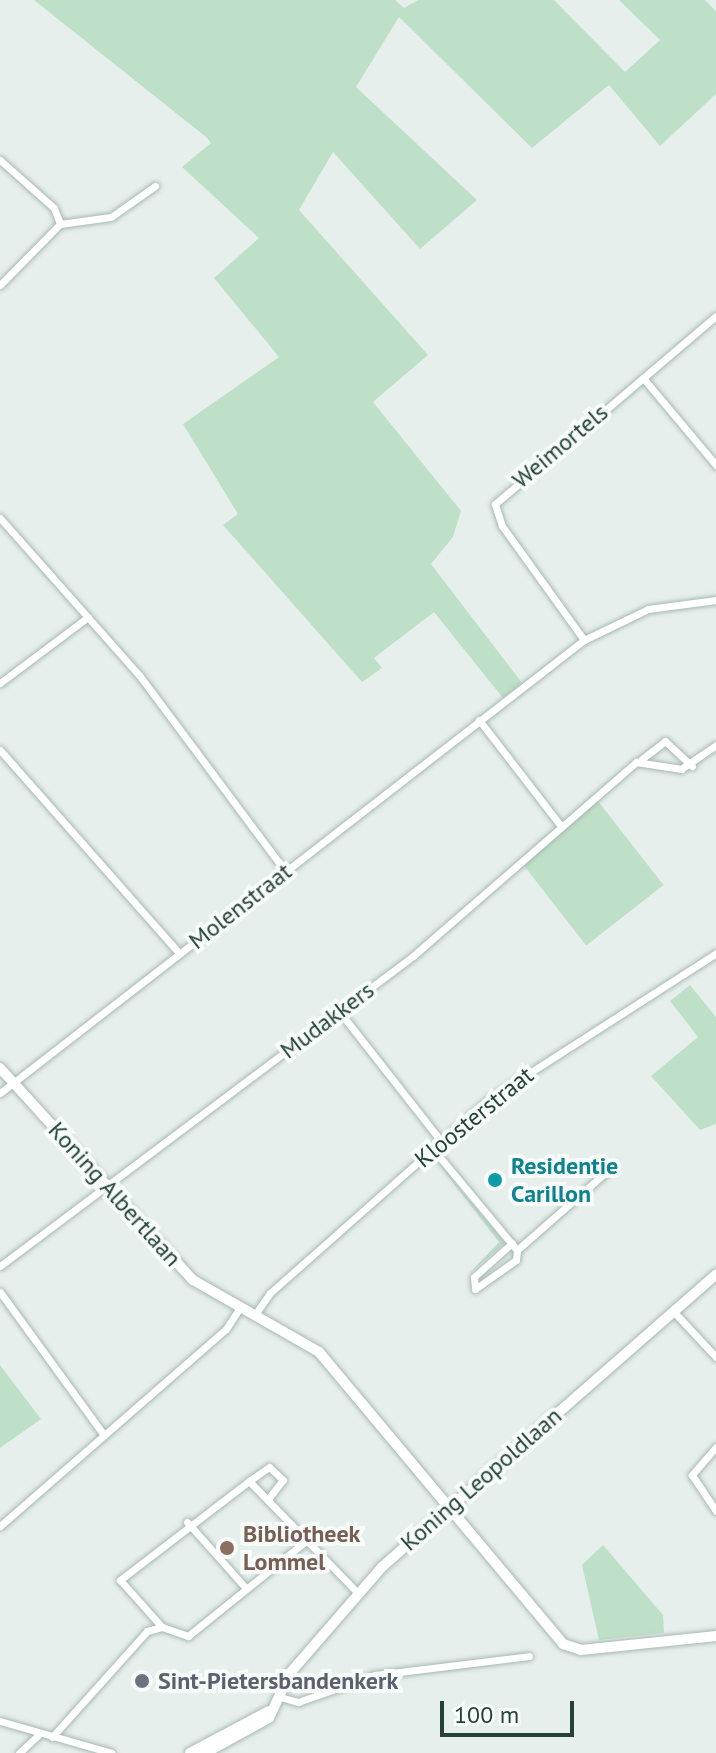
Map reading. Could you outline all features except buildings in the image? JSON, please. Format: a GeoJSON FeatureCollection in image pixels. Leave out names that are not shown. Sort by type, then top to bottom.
{"type":"FeatureCollection","features":[{"type":"Feature","properties":{"kind":"main road","name":"Koning Albertlaan"},"geometry":{"type":"LineString","coordinates":[[0,1068],[193,1280],[256,1313],[319,1352],[568,1648],[716,1636]]}},
{"type":"Feature","properties":{"kind":"main road","name":"Koning Leopoldlaan"},"geometry":{"type":"LineString","coordinates":[[217,1741],[274,1708],[290,1673],[358,1593],[448,1508],[716,1275]]}},
{"type":"Feature","properties":{"kind":"main road"},"geometry":{"type":"LineString","coordinates":[[190,1753],[217,1741]]}},
{"type":"Feature","properties":{"kind":"main road"},"geometry":{"type":"LineString","coordinates":[[205,1753],[217,1741]]}},
{"type":"Feature","properties":{"kind":"street"},"geometry":{"type":"LineString","coordinates":[[0,160],[54,208],[60,224]]}},
{"type":"Feature","properties":{"kind":"street"},"geometry":{"type":"LineString","coordinates":[[0,285],[60,224],[111,217],[155,186]]}},
{"type":"Feature","properties":{"kind":"street","name":"Weimortels"},"geometry":{"type":"LineString","coordinates":[[584,640],[502,526],[495,504],[716,316]]}},
{"type":"Feature","properties":{"kind":"street"},"geometry":{"type":"LineString","coordinates":[[643,378],[716,465]]}},
{"type":"Feature","properties":{"kind":"street"},"geometry":{"type":"LineString","coordinates":[[0,518],[88,617],[285,871]]}},
{"type":"Feature","properties":{"kind":"street","name":"Molenstraat"},"geometry":{"type":"LineString","coordinates":[[0,1093],[584,640],[648,609],[716,600]]}},
{"type":"Feature","properties":{"kind":"street"},"geometry":{"type":"LineString","coordinates":[[0,683],[88,617]]}},
{"type":"Feature","properties":{"kind":"street"},"geometry":{"type":"LineString","coordinates":[[479,720],[561,826]]}},
{"type":"Feature","properties":{"kind":"street","name":"Mudakkers"},"geometry":{"type":"LineString","coordinates":[[0,1266],[422,949],[561,826],[665,741],[692,766]]}},
{"type":"Feature","properties":{"kind":"street"},"geometry":{"type":"LineString","coordinates":[[642,759],[674,769],[692,766],[716,745]]}},
{"type":"Feature","properties":{"kind":"street"},"geometry":{"type":"LineString","coordinates":[[0,750],[179,953]]}},
{"type":"Feature","properties":{"kind":"street","name":"Kloosterstraat"},"geometry":{"type":"LineString","coordinates":[[256,1313],[270,1293],[441,1141],[527,1073],[659,996],[716,953]]}},
{"type":"Feature","properties":{"kind":"street"},"geometry":{"type":"LineString","coordinates":[[339,1011],[441,1141]]}},
{"type":"Feature","properties":{"kind":"street"},"geometry":{"type":"LineString","coordinates":[[433,1149],[514,1246],[516,1260],[475,1289],[474,1277],[514,1246],[613,1166]]}},
{"type":"Feature","properties":{"kind":"street"},"geometry":{"type":"LineString","coordinates":[[0,1292],[103,1434]]}},
{"type":"Feature","properties":{"kind":"street"},"geometry":{"type":"LineString","coordinates":[[0,1526],[226,1329],[241,1306]]}},
{"type":"Feature","properties":{"kind":"street"},"geometry":{"type":"LineString","coordinates":[[674,1312],[716,1357]]}},
{"type":"Feature","properties":{"kind":"street"},"geometry":{"type":"LineString","coordinates":[[716,1447],[692,1475],[716,1511]]}},
{"type":"Feature","properties":{"kind":"street"},"geometry":{"type":"LineString","coordinates":[[268,1499],[282,1486],[278,1470],[265,1468],[213,1514],[187,1522],[120,1580],[162,1627],[188,1636],[244,1586],[273,1572],[307,1540]]}},
{"type":"Feature","properties":{"kind":"street"},"geometry":{"type":"LineString","coordinates":[[249,1481],[358,1593]]}},
{"type":"Feature","properties":{"kind":"street"},"geometry":{"type":"LineString","coordinates":[[187,1522],[244,1586]]}},
{"type":"Feature","properties":{"kind":"street"},"geometry":{"type":"LineString","coordinates":[[52,1737],[147,1631],[162,1627]]}},
{"type":"Feature","properties":{"kind":"street"},"geometry":{"type":"LineString","coordinates":[[280,1697],[298,1702],[375,1675],[529,1656]]}},
{"type":"Feature","properties":{"kind":"street"},"geometry":{"type":"LineString","coordinates":[[0,1721],[38,1735],[91,1744],[110,1752]]}},
{"type":"Feature","properties":{"kind":"street"},"geometry":{"type":"LineString","coordinates":[[19,1753],[38,1735]]}},
{"type":"Feature","properties":{"kind":"green space"},"geometry":{"type":"Polygon","coordinates":[[[34,0],[395,0],[404,8],[418,0],[554,0],[625,72],[660,40],[619,0],[705,0],[716,11],[716,94],[660,146],[609,85],[532,148],[399,17],[356,87],[477,200],[420,249],[333,152],[299,210],[428,355],[373,402],[461,511],[453,537],[431,564],[522,683],[503,698],[434,612],[374,658],[382,668],[362,682],[223,525],[238,514],[183,424],[279,357],[214,278],[259,238],[182,167],[211,143],[206,137],[34,0]]]}},
{"type":"Feature","properties":{"kind":"green space"},"geometry":{"type":"Polygon","coordinates":[[[597,800],[663,885],[586,945],[520,860],[597,800]]]}},
{"type":"Feature","properties":{"kind":"green space"},"geometry":{"type":"Polygon","coordinates":[[[690,985],[716,1017],[716,1124],[700,1130],[651,1076],[698,1037],[670,1001],[690,985]]]}},
{"type":"Feature","properties":{"kind":"green space"},"geometry":{"type":"Polygon","coordinates":[[[434,1158],[505,1243],[470,1273],[499,1242],[434,1158]]]}},
{"type":"Feature","properties":{"kind":"green space"},"geometry":{"type":"Polygon","coordinates":[[[0,1365],[41,1419],[0,1448],[0,1365]]]}},
{"type":"Feature","properties":{"kind":"green space"},"geometry":{"type":"Polygon","coordinates":[[[603,1545],[663,1615],[664,1633],[599,1640],[582,1565],[603,1545]]]}},
{"type":"Feature","properties":{"kind":"place","name":"Residentie Carillon"},"geometry":{"type":"Point","coordinates":[495,1180]}},
{"type":"Feature","properties":{"kind":"place","name":"Bibliotheek Lommel"},"geometry":{"type":"Point","coordinates":[227,1548]}},
{"type":"Feature","properties":{"kind":"place","name":"Sint-Pietersbandenkerk"},"geometry":{"type":"Point","coordinates":[142,1681]}}]}
